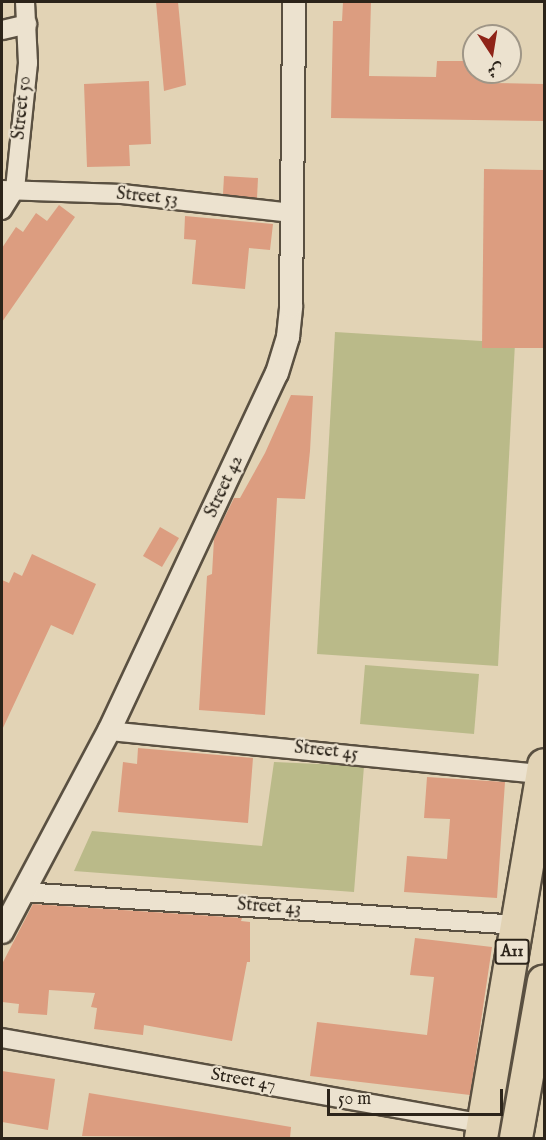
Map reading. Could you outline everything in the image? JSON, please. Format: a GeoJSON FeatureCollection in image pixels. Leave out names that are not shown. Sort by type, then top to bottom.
{"type":"FeatureCollection","features":[{"type":"Feature","properties":{"kind":"highway","name":"A11"},"geometry":{"type":"LineString","coordinates":[[482,1131],[544,770]]}},
{"type":"Feature","properties":{"kind":"highway","name":"A11"},"geometry":{"type":"LineString","coordinates":[[516,1138],[544,981]]}},
{"type":"Feature","properties":{"kind":"street","name":"Street 50"},"geometry":{"type":"LineString","coordinates":[[2,210],[8,190],[28,63],[25,2]]}},
{"type":"Feature","properties":{"kind":"street","name":"Street 42"},"geometry":{"type":"LineString","coordinates":[[2,932],[109,731],[277,373],[288,337],[291,306],[294,2]]}},
{"type":"Feature","properties":{"kind":"street"},"geometry":{"type":"LineString","coordinates":[[2,30],[27,24]]}},
{"type":"Feature","properties":{"kind":"street","name":"Street 53"},"geometry":{"type":"LineString","coordinates":[[8,190],[122,194],[292,213]]}},
{"type":"Feature","properties":{"kind":"street","name":"Street 45"},"geometry":{"type":"LineString","coordinates":[[109,731],[544,770]]}},
{"type":"Feature","properties":{"kind":"street","name":"Street 43"},"geometry":{"type":"LineString","coordinates":[[22,892],[516,925]]}},
{"type":"Feature","properties":{"kind":"street","name":"Street 47"},"geometry":{"type":"LineString","coordinates":[[2,1038],[482,1131]]}},
{"type":"Feature","properties":{"kind":"green space"},"geometry":{"type":"Polygon","coordinates":[[[335,332],[515,343],[498,666],[317,654],[335,332]]]}},
{"type":"Feature","properties":{"kind":"green space"},"geometry":{"type":"Polygon","coordinates":[[[365,665],[479,674],[474,734],[360,724],[365,665]]]}},
{"type":"Feature","properties":{"kind":"green space"},"geometry":{"type":"Polygon","coordinates":[[[274,762],[364,766],[354,892],[74,871],[92,831],[262,846],[274,762]]]}},
{"type":"Feature","properties":{"kind":"building"},"geometry":{"type":"Polygon","coordinates":[[[156,2],[178,2],[186,85],[164,91],[156,2]]]}},
{"type":"Feature","properties":{"kind":"building"},"geometry":{"type":"Polygon","coordinates":[[[343,2],[371,2],[369,76],[436,77],[437,61],[462,61],[462,84],[544,84],[544,121],[331,118],[333,21],[342,21],[343,2]]]}},
{"type":"Feature","properties":{"kind":"building"},"geometry":{"type":"Polygon","coordinates":[[[149,81],[151,144],[129,145],[130,166],[87,167],[84,84],[149,81]]]}},
{"type":"Feature","properties":{"kind":"building"},"geometry":{"type":"Polygon","coordinates":[[[484,169],[544,170],[544,348],[482,348],[484,169]]]}},
{"type":"Feature","properties":{"kind":"building"},"geometry":{"type":"Polygon","coordinates":[[[224,176],[258,178],[257,198],[223,194],[224,176]]]}},
{"type":"Feature","properties":{"kind":"building"},"geometry":{"type":"Polygon","coordinates":[[[59,205],[75,217],[2,322],[2,248],[16,227],[23,232],[36,213],[47,221],[59,205]]]}},
{"type":"Feature","properties":{"kind":"building"},"geometry":{"type":"Polygon","coordinates":[[[185,216],[273,224],[270,250],[249,248],[245,289],[192,284],[196,240],[184,239],[185,216]]]}},
{"type":"Feature","properties":{"kind":"building"},"geometry":{"type":"Polygon","coordinates":[[[291,395],[313,396],[310,451],[305,499],[277,498],[265,715],[199,710],[207,576],[212,574],[214,539],[234,498],[240,498],[265,453],[291,395]]]}},
{"type":"Feature","properties":{"kind":"building"},"geometry":{"type":"Polygon","coordinates":[[[160,527],[179,538],[162,567],[143,556],[160,527]]]}},
{"type":"Feature","properties":{"kind":"building"},"geometry":{"type":"Polygon","coordinates":[[[32,554],[96,584],[73,635],[51,625],[2,730],[2,580],[9,583],[14,572],[22,576],[32,554]]]}},
{"type":"Feature","properties":{"kind":"building"},"geometry":{"type":"Polygon","coordinates":[[[138,748],[253,758],[248,823],[118,812],[123,762],[137,764],[138,748]]]}},
{"type":"Feature","properties":{"kind":"building"},"geometry":{"type":"Polygon","coordinates":[[[427,777],[505,782],[497,898],[404,892],[407,856],[447,859],[450,819],[424,818],[427,777]]]}},
{"type":"Feature","properties":{"kind":"building"},"geometry":{"type":"Polygon","coordinates":[[[33,904],[242,918],[241,921],[250,922],[250,962],[247,962],[232,1041],[144,1025],[143,1035],[94,1029],[97,1008],[91,1007],[95,993],[49,990],[47,1015],[18,1013],[19,1004],[2,1002],[2,964],[33,904]]]}},
{"type":"Feature","properties":{"kind":"building"},"geometry":{"type":"Polygon","coordinates":[[[415,938],[492,947],[470,1095],[310,1076],[317,1022],[427,1035],[434,977],[410,975],[415,938]]]}},
{"type":"Feature","properties":{"kind":"building"},"geometry":{"type":"Polygon","coordinates":[[[2,1071],[55,1079],[48,1130],[2,1122],[2,1071]]]}},
{"type":"Feature","properties":{"kind":"building"},"geometry":{"type":"Polygon","coordinates":[[[89,1093],[291,1127],[290,1138],[82,1136],[89,1093]]]}}]}
